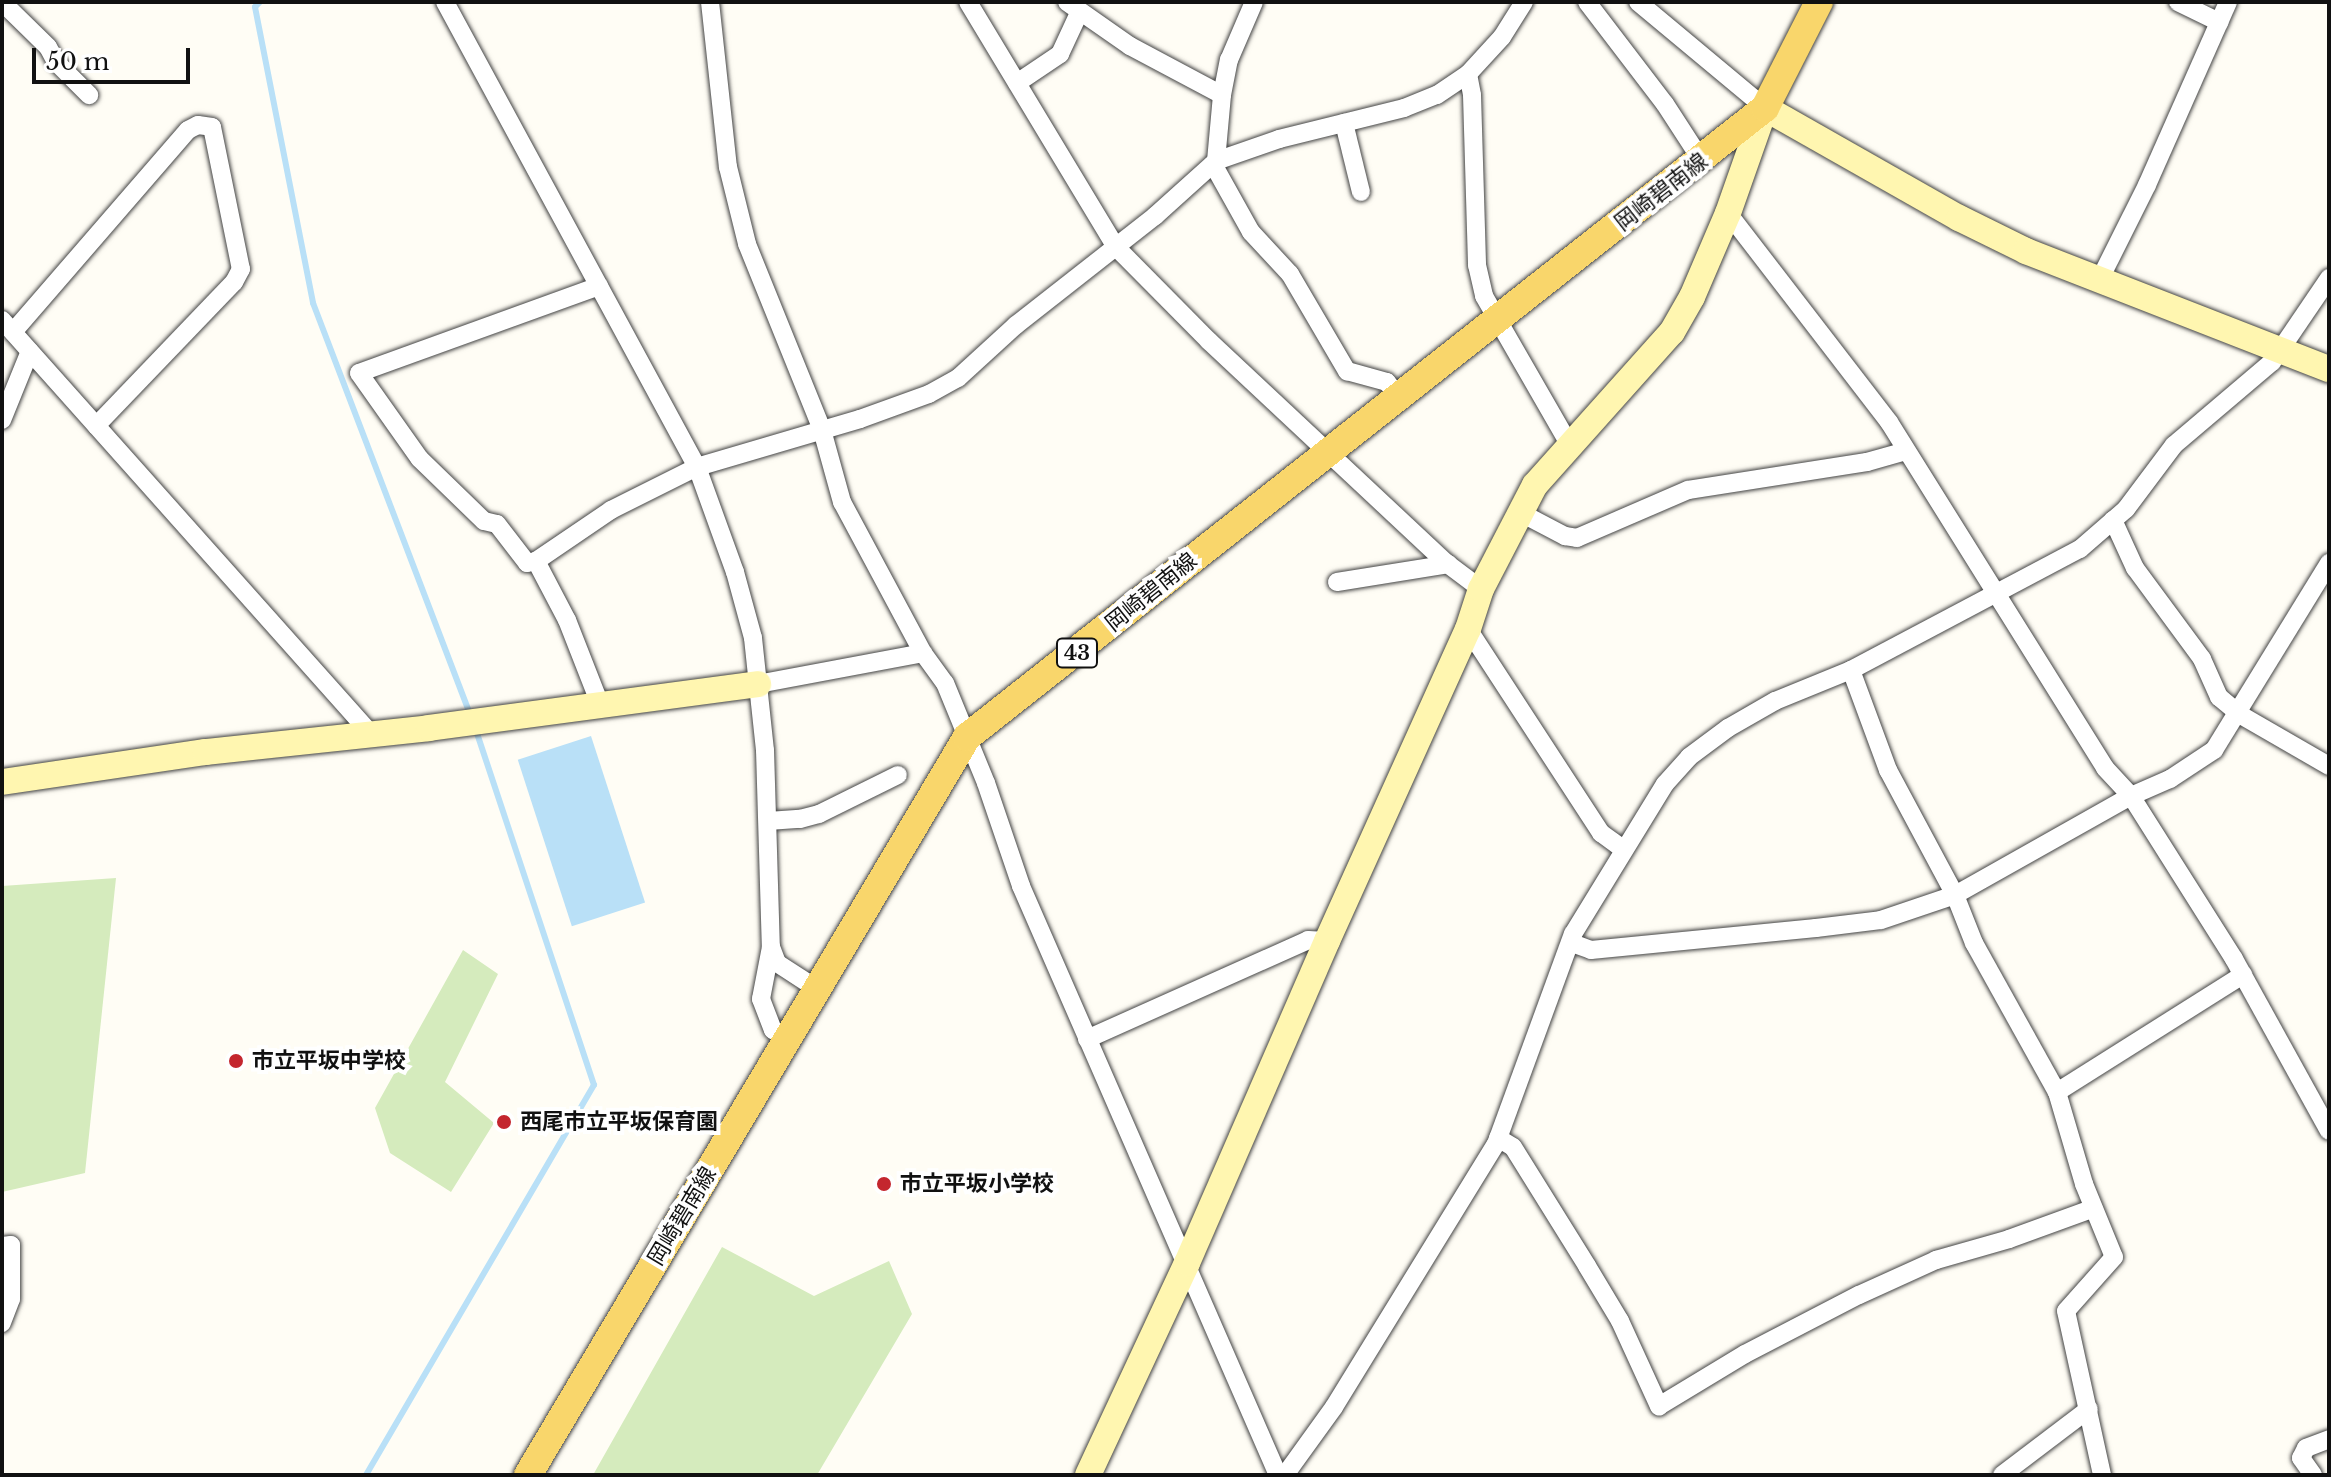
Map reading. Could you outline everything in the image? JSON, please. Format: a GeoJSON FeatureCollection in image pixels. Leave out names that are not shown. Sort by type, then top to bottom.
{"type":"FeatureCollection","features":[{"type":"Feature","properties":{"kind":"main road","name":"岡崎碧南線"},"geometry":{"type":"LineString","coordinates":[[528,1475],[967,737],[1329,449],[1702,161],[1765,108],[1819,2]]}},
{"type":"Feature","properties":{"kind":"street"},"geometry":{"type":"LineString","coordinates":[[2,2],[48,47],[56,62],[89,95]]}},
{"type":"Feature","properties":{"kind":"street"},"geometry":{"type":"LineString","coordinates":[[445,2],[697,467],[735,572],[753,638],[768,821],[771,947],[761,999],[773,1030],[788,1039]]}},
{"type":"Feature","properties":{"kind":"street"},"geometry":{"type":"LineString","coordinates":[[710,2],[724,137],[747,244],[822,430],[842,502],[923,653],[945,683],[1021,886],[1278,1475]]}},
{"type":"Feature","properties":{"kind":"street"},"geometry":{"type":"LineString","coordinates":[[968,2],[1116,247],[1172,306],[1449,564],[1481,589]]}},
{"type":"Feature","properties":{"kind":"street"},"geometry":{"type":"LineString","coordinates":[[1254,2],[1229,60],[1215,162],[1251,232],[1290,274],[1347,371],[1387,382],[1397,396]]}},
{"type":"Feature","properties":{"kind":"street"},"geometry":{"type":"LineString","coordinates":[[599,286],[359,373],[420,459],[484,521],[497,524],[527,563],[536,561],[611,510],[697,467],[929,394],[958,378],[1016,325],[1116,247],[1215,162],[1279,139],[1404,108],[1437,95],[1468,74],[1502,37],[1524,2]]}},
{"type":"Feature","properties":{"kind":"street"},"geometry":{"type":"LineString","coordinates":[[1587,2],[1665,104],[1702,161]]}},
{"type":"Feature","properties":{"kind":"street"},"geometry":{"type":"LineString","coordinates":[[1638,2],[1765,108],[1959,218],[2026,251],[2329,369]]}},
{"type":"Feature","properties":{"kind":"street"},"geometry":{"type":"LineString","coordinates":[[2178,2],[2219,22]]}},
{"type":"Feature","properties":{"kind":"street"},"geometry":{"type":"LineString","coordinates":[[2100,279],[2147,185],[2228,2]]}},
{"type":"Feature","properties":{"kind":"street"},"geometry":{"type":"LineString","coordinates":[[1017,83],[1060,54],[1073,7],[1130,46],[1222,95]]}},
{"type":"Feature","properties":{"kind":"street"},"geometry":{"type":"LineString","coordinates":[[1468,74],[1472,95],[1477,265],[1484,296],[1569,444]]}},
{"type":"Feature","properties":{"kind":"street"},"geometry":{"type":"LineString","coordinates":[[1088,1475],[1187,1263],[1327,941],[1468,629],[1481,589],[1535,485],[1672,332],[1692,297],[1728,213],[1765,108]]}},
{"type":"Feature","properties":{"kind":"street"},"geometry":{"type":"LineString","coordinates":[[1344,123],[1361,192]]}},
{"type":"Feature","properties":{"kind":"street"},"geometry":{"type":"LineString","coordinates":[[96,426],[234,282],[241,269],[212,127],[198,125],[188,130],[8,326],[96,426],[371,734]]}},
{"type":"Feature","properties":{"kind":"street"},"geometry":{"type":"LineString","coordinates":[[1728,213],[1889,422],[2105,768],[2131,796],[2243,975],[2329,1131]]}},
{"type":"Feature","properties":{"kind":"street"},"geometry":{"type":"LineString","coordinates":[[1285,1475],[1334,1407],[1498,1138],[1573,934],[1665,784],[1689,757],[1728,728],[1775,701],[1851,670],[2080,549],[2145,487],[2174,445],[2272,362],[2329,278]]}},
{"type":"Feature","properties":{"kind":"street"},"geometry":{"type":"LineString","coordinates":[[2,420],[30,351]]}},
{"type":"Feature","properties":{"kind":"street"},"geometry":{"type":"LineString","coordinates":[[1521,513],[1565,536],[1577,538],[1688,490],[1867,462],[1906,451]]}},
{"type":"Feature","properties":{"kind":"street"},"geometry":{"type":"LineString","coordinates":[[2113,520],[2135,568],[2202,659],[2219,697],[2239,714],[2329,766]]}},
{"type":"Feature","properties":{"kind":"street"},"geometry":{"type":"LineString","coordinates":[[536,561],[567,620],[600,704]]}},
{"type":"Feature","properties":{"kind":"street"},"geometry":{"type":"LineString","coordinates":[[1572,943],[1591,950],[1881,920],[1955,895],[2131,796],[2170,779],[2214,750],[2239,714],[2329,563]]}},
{"type":"Feature","properties":{"kind":"street"},"geometry":{"type":"LineString","coordinates":[[1337,582],[1449,564]]}},
{"type":"Feature","properties":{"kind":"street"},"geometry":{"type":"LineString","coordinates":[[1468,629],[1601,833],[1623,849]]}},
{"type":"Feature","properties":{"kind":"street"},"geometry":{"type":"LineString","coordinates":[[2,782],[229,749],[429,728],[758,684],[923,653]]}},
{"type":"Feature","properties":{"kind":"street"},"geometry":{"type":"LineString","coordinates":[[1851,670],[1888,770],[1955,895],[1974,943],[2057,1092],[2094,1208],[2114,1257],[2066,1311],[2102,1475]]}},
{"type":"Feature","properties":{"kind":"street"},"geometry":{"type":"LineString","coordinates":[[768,821],[819,814],[898,775]]}},
{"type":"Feature","properties":{"kind":"street"},"geometry":{"type":"LineString","coordinates":[[1087,1039],[1308,940],[1327,941]]}},
{"type":"Feature","properties":{"kind":"street"},"geometry":{"type":"LineString","coordinates":[[771,947],[777,963],[817,989]]}},
{"type":"Feature","properties":{"kind":"street"},"geometry":{"type":"LineString","coordinates":[[2057,1092],[2243,975]]}},
{"type":"Feature","properties":{"kind":"street"},"geometry":{"type":"LineString","coordinates":[[1498,1138],[1513,1147],[1596,1280],[1620,1321],[1659,1406],[1745,1354],[1859,1295],[1936,1260],[2009,1239],[2094,1208]]}},
{"type":"Feature","properties":{"kind":"street"},"geometry":{"type":"LineString","coordinates":[[2,1246],[11,1245],[11,1299],[2,1323]]}},
{"type":"Feature","properties":{"kind":"street"},"geometry":{"type":"LineString","coordinates":[[2002,1475],[2089,1409]]}},
{"type":"Feature","properties":{"kind":"street"},"geometry":{"type":"LineString","coordinates":[[2313,1475],[2301,1458],[2306,1448],[2329,1439]]}},
{"type":"Feature","properties":{"kind":"green space"},"geometry":{"type":"Polygon","coordinates":[[[116,878],[85,1173],[2,1192],[2,886],[116,878]]]}},
{"type":"Feature","properties":{"kind":"green space"},"geometry":{"type":"Polygon","coordinates":[[[463,950],[498,974],[445,1082],[494,1123],[451,1192],[390,1153],[375,1108],[463,950]]]}},
{"type":"Feature","properties":{"kind":"green space"},"geometry":{"type":"Polygon","coordinates":[[[722,1247],[814,1296],[889,1261],[912,1314],[817,1475],[593,1475],[722,1247]]]}},
{"type":"Feature","properties":{"kind":"water"},"geometry":{"type":"Polygon","coordinates":[[[591,736],[645,902],[572,926],[518,760],[591,736]]]}},
{"type":"Feature","properties":{"kind":"waterway"},"geometry":{"type":"LineString","coordinates":[[260,2],[255,7],[313,303],[471,717]]}},
{"type":"Feature","properties":{"kind":"waterway"},"geometry":{"type":"LineString","coordinates":[[366,1475],[594,1085],[475,728]]}},
{"type":"Feature","properties":{"kind":"place","name":"市立平坂中学校"},"geometry":{"type":"Point","coordinates":[236,1061]}},
{"type":"Feature","properties":{"kind":"place","name":"西尾市立平坂保育園"},"geometry":{"type":"Point","coordinates":[504,1122]}},
{"type":"Feature","properties":{"kind":"place","name":"市立平坂小学校"},"geometry":{"type":"Point","coordinates":[884,1184]}}]}
